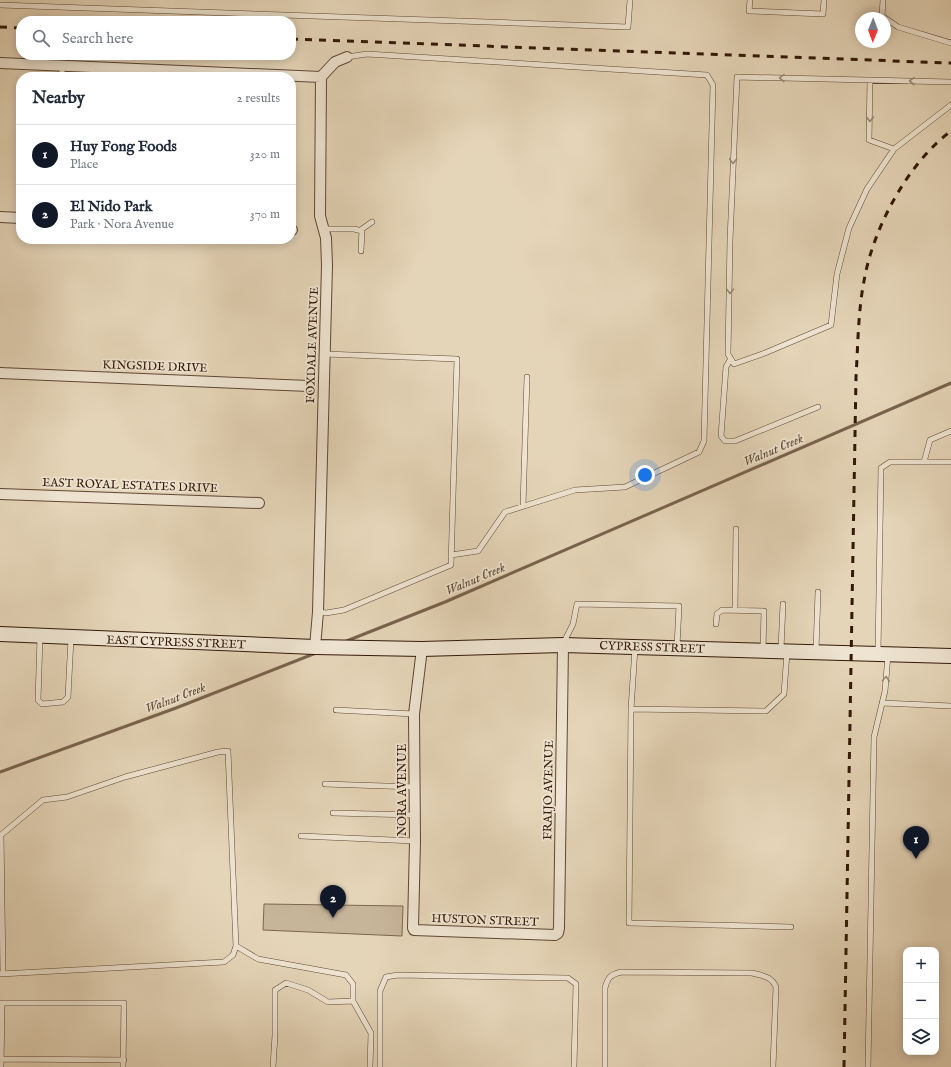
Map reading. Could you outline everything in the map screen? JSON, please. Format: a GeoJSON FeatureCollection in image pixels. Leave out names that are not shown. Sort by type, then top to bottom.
{"type":"FeatureCollection","features":[{"type":"Feature","properties":{"kind":"street"},"geometry":{"type":"LineString","coordinates":[[296,75],[321,76],[335,62],[347,57]]}},
{"type":"Feature","properties":{"kind":"street"},"geometry":{"type":"LineString","coordinates":[[0,63],[217,72]]}},
{"type":"Feature","properties":{"kind":"street","name":"FOXDALE AVENUE"},"geometry":{"type":"LineString","coordinates":[[311,646],[317,625],[318,612],[327,266],[324,230],[320,216],[321,76]]}},
{"type":"Feature","properties":{"kind":"street"},"geometry":{"type":"LineString","coordinates":[[0,217],[16,218]]}},
{"type":"Feature","properties":{"kind":"street","name":"KINGSIDE DRIVE"},"geometry":{"type":"LineString","coordinates":[[0,373],[309,386]]}},
{"type":"Feature","properties":{"kind":"street","name":"EAST ROYAL ESTATES DRIVE"},"geometry":{"type":"LineString","coordinates":[[0,494],[259,503]]}},
{"type":"Feature","properties":{"kind":"street","name":"EAST CYPRESS STREET"},"geometry":{"type":"LineString","coordinates":[[0,634],[353,648]]}},
{"type":"Feature","properties":{"kind":"street","name":"CYPRESS STREET"},"geometry":{"type":"LineString","coordinates":[[353,648],[422,649],[563,645],[784,650],[951,656]]}},
{"type":"Feature","properties":{"kind":"street","name":"FRAIJO AVENUE"},"geometry":{"type":"LineString","coordinates":[[555,935],[558,933],[563,645]]}},
{"type":"Feature","properties":{"kind":"street","name":"NORA AVENUE"},"geometry":{"type":"LineString","coordinates":[[414,930],[414,714],[422,649]]}},
{"type":"Feature","properties":{"kind":"street","name":"HUSTON STREET"},"geometry":{"type":"LineString","coordinates":[[414,930],[555,935]]}},
{"type":"Feature","properties":{"kind":"lane"},"geometry":{"type":"LineString","coordinates":[[0,5],[15,3],[628,27],[630,0]]}},
{"type":"Feature","properties":{"kind":"lane"},"geometry":{"type":"LineString","coordinates":[[750,0],[749,11],[823,14],[824,0]]}},
{"type":"Feature","properties":{"kind":"lane"},"geometry":{"type":"LineString","coordinates":[[883,0],[882,16],[898,28],[951,43]]}},
{"type":"Feature","properties":{"kind":"lane"},"geometry":{"type":"LineString","coordinates":[[347,57],[367,54],[707,75],[713,85],[704,441],[699,452],[626,487],[575,490],[505,512],[478,550],[451,555]]}},
{"type":"Feature","properties":{"kind":"lane"},"geometry":{"type":"LineString","coordinates":[[62,66],[62,72]]}},
{"type":"Feature","properties":{"kind":"lane"},"geometry":{"type":"LineString","coordinates":[[951,82],[737,77],[730,240],[728,354],[730,360],[734,364],[831,325],[837,274],[850,228],[867,189],[894,149],[951,105]]}},
{"type":"Feature","properties":{"kind":"lane"},"geometry":{"type":"LineString","coordinates":[[870,80],[870,140],[894,149]]}},
{"type":"Feature","properties":{"kind":"lane"},"geometry":{"type":"LineString","coordinates":[[361,251],[362,232],[364,227],[372,222]]}},
{"type":"Feature","properties":{"kind":"lane"},"geometry":{"type":"LineString","coordinates":[[324,230],[354,229],[362,232]]}},
{"type":"Feature","properties":{"kind":"lane"},"geometry":{"type":"LineString","coordinates":[[318,612],[326,613],[344,610],[451,565],[457,359],[325,354]]}},
{"type":"Feature","properties":{"kind":"lane"},"geometry":{"type":"LineString","coordinates":[[730,360],[726,367],[721,436],[726,441],[735,441],[818,407]]}},
{"type":"Feature","properties":{"kind":"lane"},"geometry":{"type":"LineString","coordinates":[[523,506],[527,377]]}},
{"type":"Feature","properties":{"kind":"lane"},"geometry":{"type":"LineString","coordinates":[[924,462],[930,440],[951,430]]}},
{"type":"Feature","properties":{"kind":"lane"},"geometry":{"type":"LineString","coordinates":[[868,1067],[876,731],[885,691],[883,654],[881,468],[890,462],[951,462]]}},
{"type":"Feature","properties":{"kind":"lane"},"geometry":{"type":"LineString","coordinates":[[735,610],[736,529]]}},
{"type":"Feature","properties":{"kind":"lane"},"geometry":{"type":"LineString","coordinates":[[816,651],[818,592]]}},
{"type":"Feature","properties":{"kind":"lane"},"geometry":{"type":"LineString","coordinates":[[563,645],[573,624],[577,604],[642,604],[679,606],[677,648]]}},
{"type":"Feature","properties":{"kind":"lane"},"geometry":{"type":"LineString","coordinates":[[631,709],[766,711],[784,694],[783,604]]}},
{"type":"Feature","properties":{"kind":"lane"},"geometry":{"type":"LineString","coordinates":[[716,624],[719,612],[735,610],[764,611],[763,650]]}},
{"type":"Feature","properties":{"kind":"lane"},"geometry":{"type":"LineString","coordinates":[[40,636],[38,700],[42,704],[64,702],[68,697],[71,637]]}},
{"type":"Feature","properties":{"kind":"lane"},"geometry":{"type":"LineString","coordinates":[[635,647],[631,709],[629,922],[791,928]]}},
{"type":"Feature","properties":{"kind":"lane"},"geometry":{"type":"LineString","coordinates":[[882,703],[951,706]]}},
{"type":"Feature","properties":{"kind":"lane"},"geometry":{"type":"LineString","coordinates":[[336,710],[414,714]]}},
{"type":"Feature","properties":{"kind":"lane"},"geometry":{"type":"LineString","coordinates":[[228,751],[236,946],[233,956],[224,962],[2,974],[1,835],[43,800],[67,797],[125,778],[218,752],[228,751]]}},
{"type":"Feature","properties":{"kind":"lane"},"geometry":{"type":"LineString","coordinates":[[325,784],[415,787]]}},
{"type":"Feature","properties":{"kind":"lane"},"geometry":{"type":"LineString","coordinates":[[333,813],[415,815]]}},
{"type":"Feature","properties":{"kind":"lane"},"geometry":{"type":"LineString","coordinates":[[301,836],[415,841]]}},
{"type":"Feature","properties":{"kind":"lane"},"geometry":{"type":"LineString","coordinates":[[236,946],[258,959],[346,975],[353,984],[353,1001],[372,1032],[370,1067]]}},
{"type":"Feature","properties":{"kind":"lane"},"geometry":{"type":"LineString","coordinates":[[605,1067],[605,988],[607,978],[621,972],[752,973],[769,977],[776,987],[773,1067]]}},
{"type":"Feature","properties":{"kind":"lane"},"geometry":{"type":"LineString","coordinates":[[380,1067],[380,991],[386,977],[398,975],[568,978],[576,984],[574,1067]]}},
{"type":"Feature","properties":{"kind":"lane"},"geometry":{"type":"LineString","coordinates":[[273,1067],[275,990],[286,983],[308,990],[328,1002],[353,1001]]}},
{"type":"Feature","properties":{"kind":"lane"},"geometry":{"type":"LineString","coordinates":[[1,1067],[1,1002],[124,1003],[123,1067]]}},
{"type":"Feature","properties":{"kind":"lane"},"geometry":{"type":"LineString","coordinates":[[1,1059],[124,1060]]}},
{"type":"Feature","properties":{"kind":"shaded area"},"geometry":{"type":"Polygon","coordinates":[[[264,904],[403,906],[402,936],[263,930],[264,904]]]}},
{"type":"Feature","properties":{"kind":"waterway","name":"Walnut Creek"},"geometry":{"type":"LineString","coordinates":[[344,642],[445,602],[951,383]]}},
{"type":"Feature","properties":{"kind":"waterway","name":"Walnut Creek"},"geometry":{"type":"LineString","coordinates":[[0,772],[176,708],[316,653]]}},
{"type":"Feature","properties":{"kind":"railway"},"geometry":{"type":"LineString","coordinates":[[0,27],[16,28]]}},
{"type":"Feature","properties":{"kind":"railway"},"geometry":{"type":"LineString","coordinates":[[296,39],[951,63]]}},
{"type":"Feature","properties":{"kind":"railway"},"geometry":{"type":"LineString","coordinates":[[844,1067],[856,377],[860,305],[869,261],[875,240],[884,219],[895,198],[921,160],[935,144],[951,131]]}},
{"type":"Feature","properties":{"kind":"place","name":"Huy Fong Foods"},"geometry":{"type":"Point","coordinates":[916,859]}},
{"type":"Feature","properties":{"kind":"place","name":"El Nido Park"},"geometry":{"type":"Point","coordinates":[333,918]}}]}
